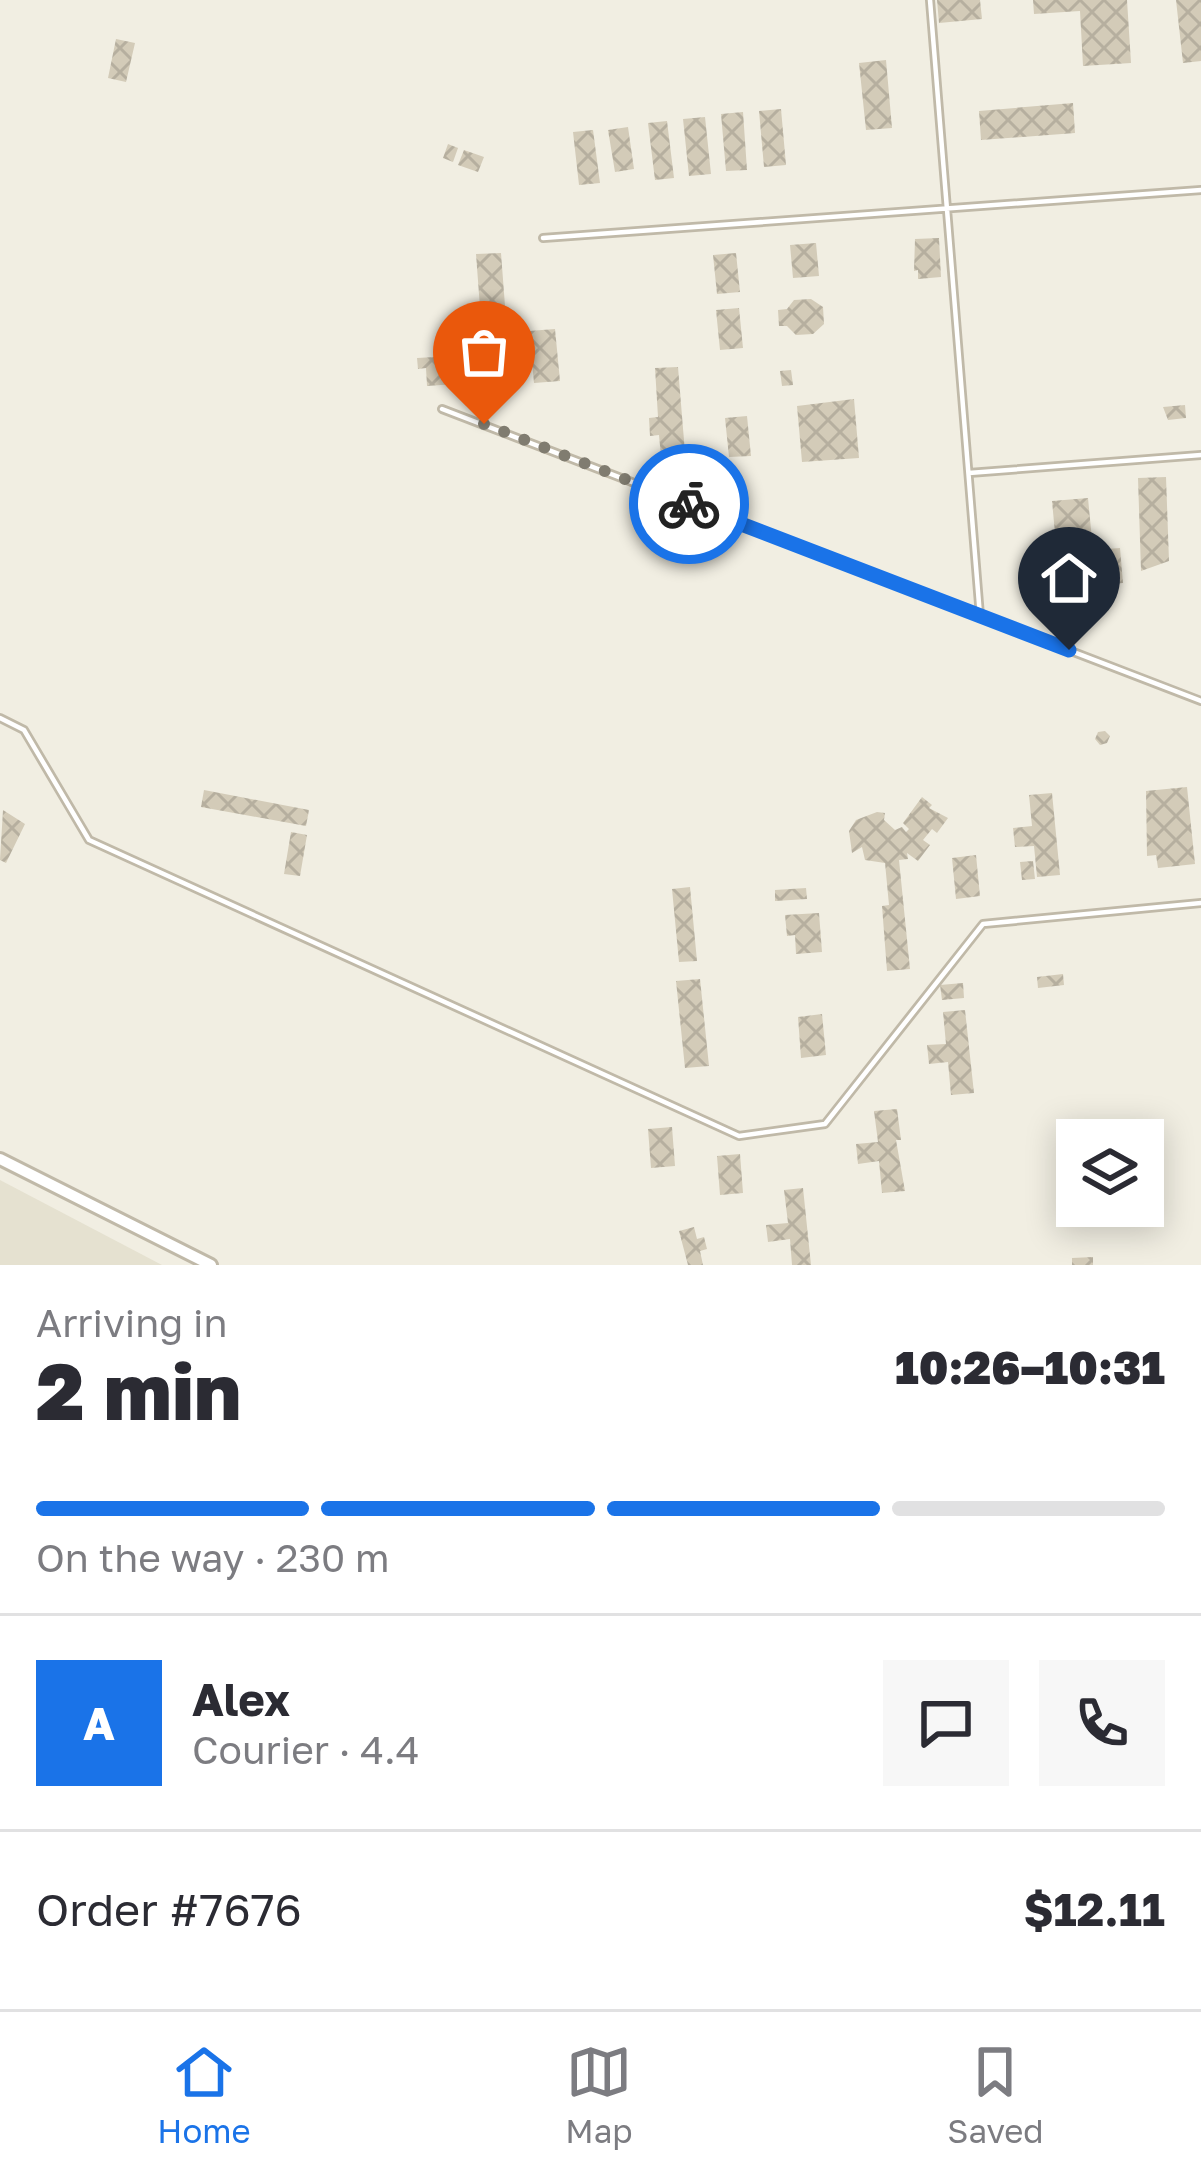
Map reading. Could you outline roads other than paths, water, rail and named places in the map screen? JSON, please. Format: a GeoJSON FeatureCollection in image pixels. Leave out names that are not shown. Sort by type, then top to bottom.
{"type":"FeatureCollection","features":[{"type":"Feature","properties":{"kind":"street"},"geometry":{"type":"LineString","coordinates":[[0,1159],[212,1265]]}},
{"type":"Feature","properties":{"kind":"lane"},"geometry":{"type":"LineString","coordinates":[[930,0],[980,616]]}},
{"type":"Feature","properties":{"kind":"lane"},"geometry":{"type":"LineString","coordinates":[[543,238],[1201,190]]}},
{"type":"Feature","properties":{"kind":"lane"},"geometry":{"type":"LineString","coordinates":[[442,409],[1201,700]]}},
{"type":"Feature","properties":{"kind":"lane"},"geometry":{"type":"LineString","coordinates":[[969,472],[1201,455]]}},
{"type":"Feature","properties":{"kind":"lane"},"geometry":{"type":"LineString","coordinates":[[0,718],[24,730],[89,840],[739,1136],[824,1124],[983,925],[1201,903]]}}]}
